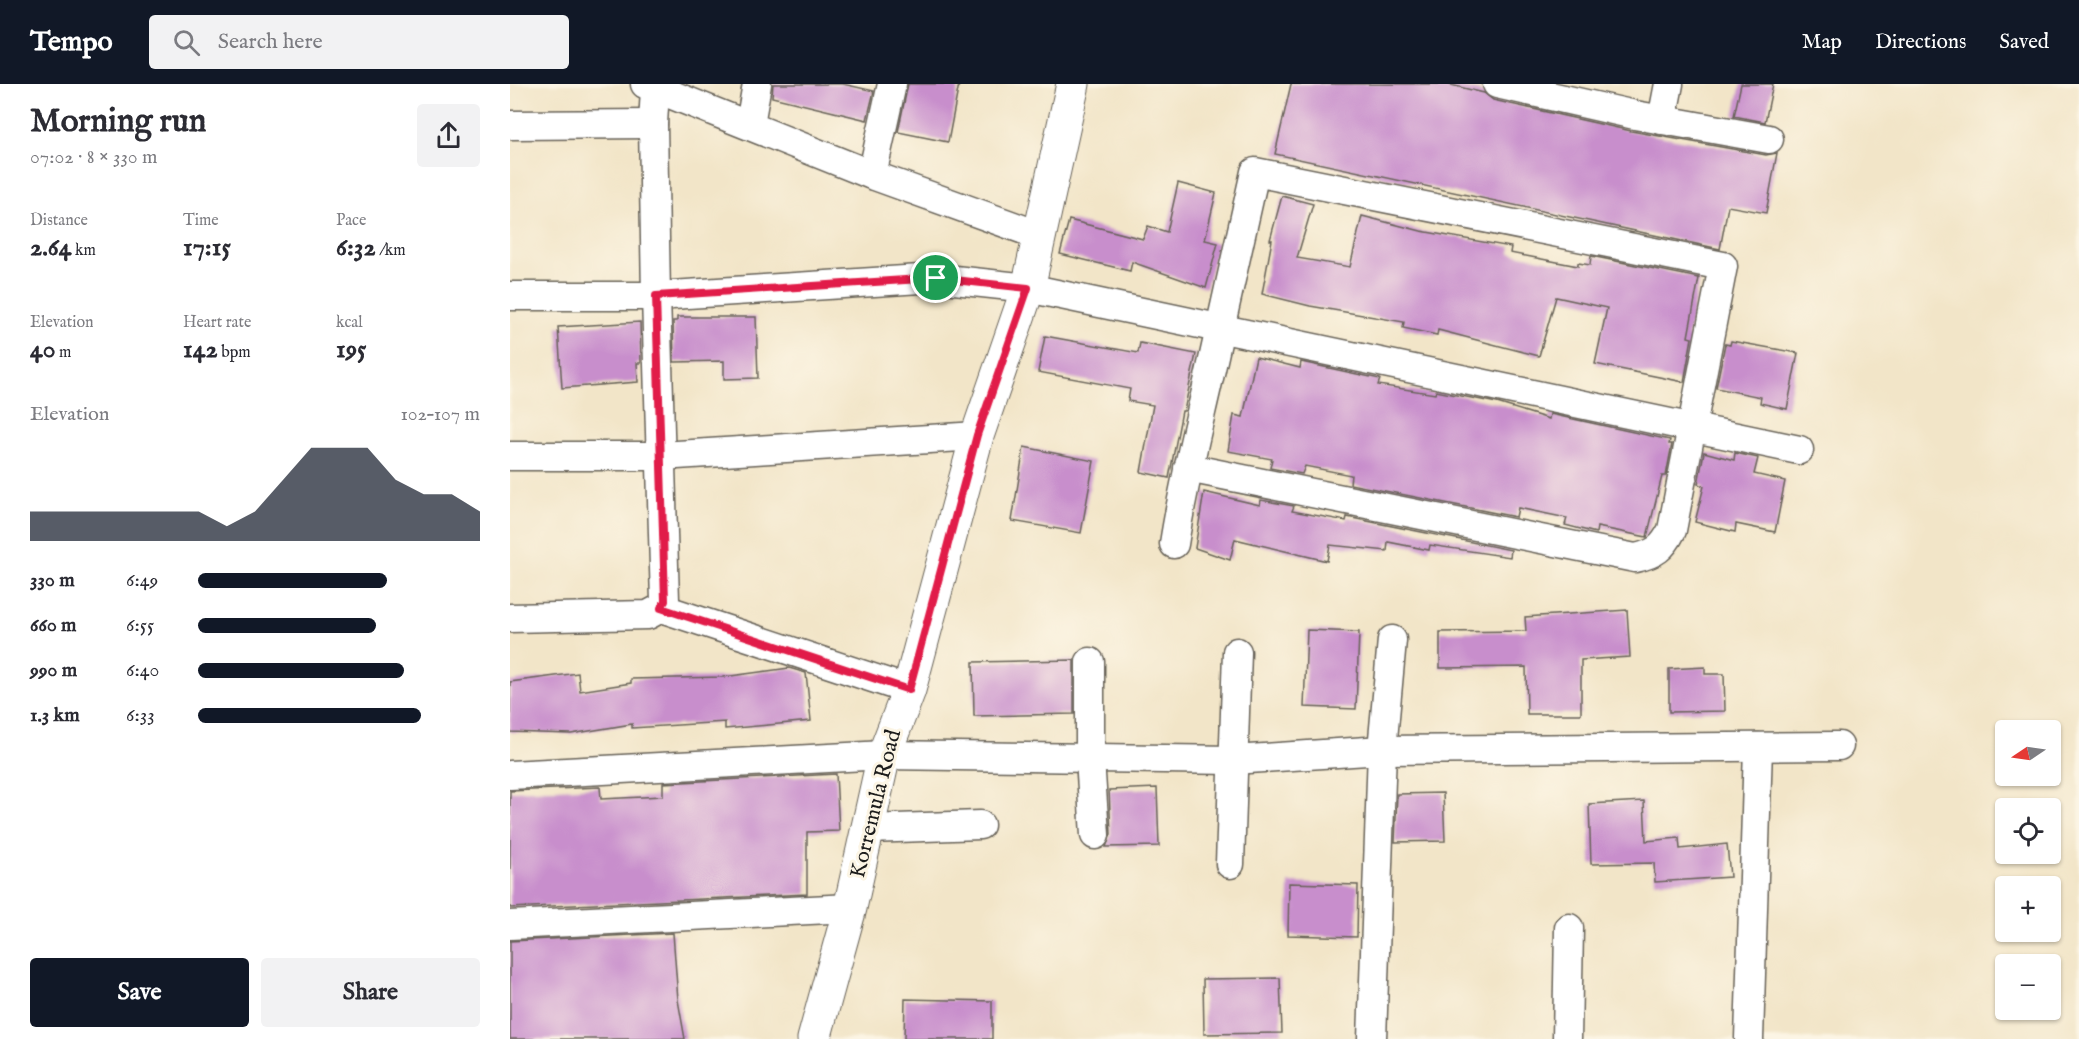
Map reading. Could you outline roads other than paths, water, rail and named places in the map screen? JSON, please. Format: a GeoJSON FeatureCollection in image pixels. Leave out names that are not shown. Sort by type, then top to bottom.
{"type":"FeatureCollection","features":[{"type":"Feature","properties":{"kind":"street"},"geometry":{"type":"LineString","coordinates":[[750,124],[757,84]]}},
{"type":"Feature","properties":{"kind":"street"},"geometry":{"type":"LineString","coordinates":[[872,175],[892,84]]}},
{"type":"Feature","properties":{"kind":"street","name":"Korremula Road"},"geometry":{"type":"LineString","coordinates":[[814,1039],[850,908],[884,755],[909,690],[977,435],[1028,288],[1073,84]]}},
{"type":"Feature","properties":{"kind":"street"},"geometry":{"type":"LineString","coordinates":[[1497,84],[1662,120],[1769,139]]}},
{"type":"Feature","properties":{"kind":"street"},"geometry":{"type":"LineString","coordinates":[[1662,120],[1669,84]]}},
{"type":"Feature","properties":{"kind":"street"},"geometry":{"type":"LineString","coordinates":[[510,618],[648,615],[661,608],[665,601],[653,124],[650,86],[750,124],[872,175],[1041,236]]}},
{"type":"Feature","properties":{"kind":"street"},"geometry":{"type":"LineString","coordinates":[[510,125],[653,124]]}},
{"type":"Feature","properties":{"kind":"street"},"geometry":{"type":"LineString","coordinates":[[1174,544],[1188,468],[1255,172],[1723,266],[1672,530],[1664,546],[1653,554],[1635,558],[1188,468]]}},
{"type":"Feature","properties":{"kind":"street"},"geometry":{"type":"LineString","coordinates":[[510,296],[656,296],[936,278],[1028,288],[1799,450]]}},
{"type":"Feature","properties":{"kind":"street"},"geometry":{"type":"LineString","coordinates":[[510,456],[662,456],[977,435]]}},
{"type":"Feature","properties":{"kind":"street"},"geometry":{"type":"LineString","coordinates":[[661,608],[909,690]]}},
{"type":"Feature","properties":{"kind":"street"},"geometry":{"type":"LineString","coordinates":[[1372,1039],[1382,750],[1392,640]]}},
{"type":"Feature","properties":{"kind":"street"},"geometry":{"type":"LineString","coordinates":[[1230,864],[1237,652]]}},
{"type":"Feature","properties":{"kind":"street"},"geometry":{"type":"LineString","coordinates":[[1090,662],[1090,759],[1095,835]]}},
{"type":"Feature","properties":{"kind":"street"},"geometry":{"type":"LineString","coordinates":[[510,775],[884,755],[1233,760],[1382,750],[1839,746]]}},
{"type":"Feature","properties":{"kind":"street"},"geometry":{"type":"LineString","coordinates":[[1749,1039],[1758,747]]}},
{"type":"Feature","properties":{"kind":"street"},"geometry":{"type":"LineString","coordinates":[[869,829],[981,825]]}},
{"type":"Feature","properties":{"kind":"street"},"geometry":{"type":"LineString","coordinates":[[510,925],[850,908]]}},
{"type":"Feature","properties":{"kind":"street"},"geometry":{"type":"LineString","coordinates":[[1567,1039],[1569,928]]}}]}
